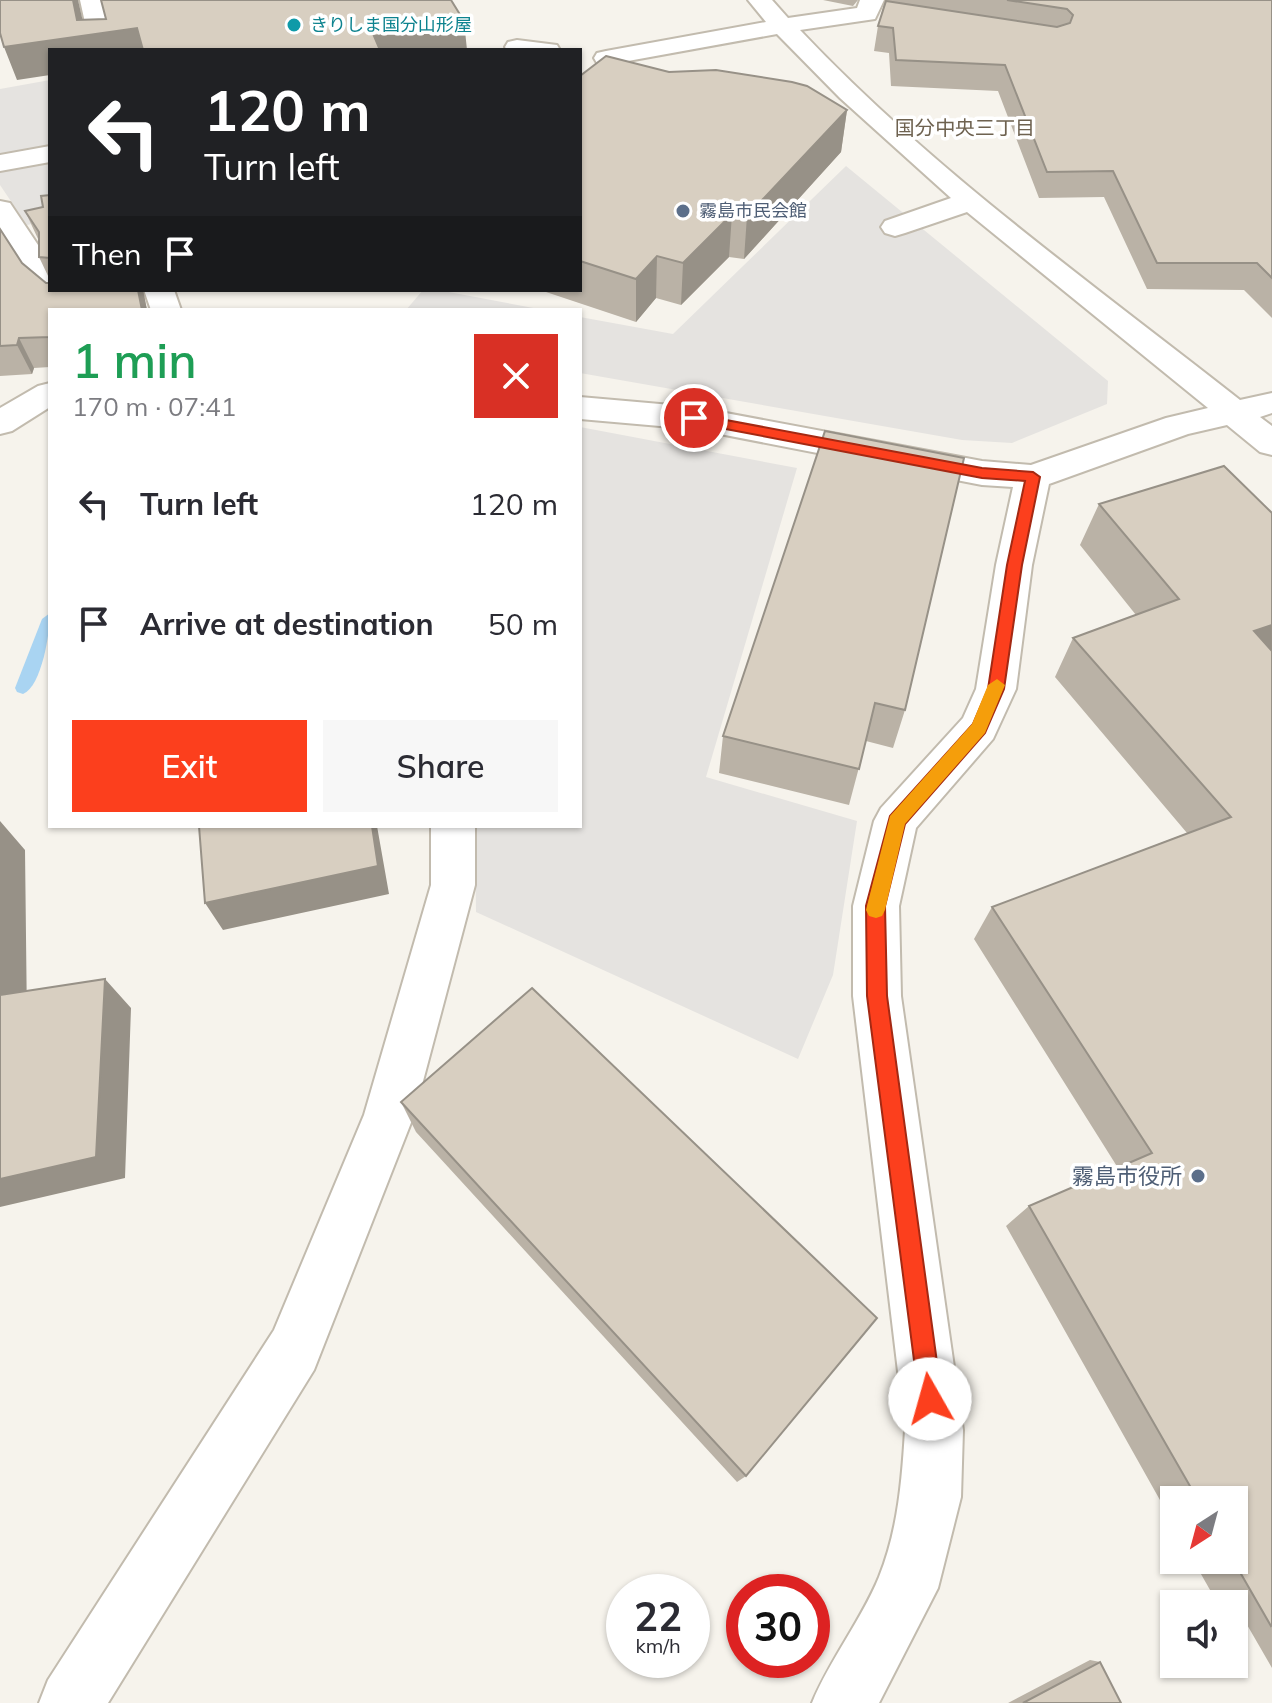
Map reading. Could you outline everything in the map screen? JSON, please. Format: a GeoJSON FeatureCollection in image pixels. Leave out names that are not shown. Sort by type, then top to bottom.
{"type":"FeatureCollection","features":[{"type":"Feature","properties":{"kind":"street"},"geometry":{"type":"LineString","coordinates":[[92,0],[103,48]]}},
{"type":"Feature","properties":{"kind":"street"},"geometry":{"type":"LineString","coordinates":[[760,0],[781,26],[869,112],[970,201],[1272,444]]}},
{"type":"Feature","properties":{"kind":"street"},"geometry":{"type":"LineString","coordinates":[[591,61],[870,7],[897,18]]}},
{"type":"Feature","properties":{"kind":"street"},"geometry":{"type":"LineString","coordinates":[[517,47],[527,48]]}},
{"type":"Feature","properties":{"kind":"street"},"geometry":{"type":"LineString","coordinates":[[0,163],[48,154]]}},
{"type":"Feature","properties":{"kind":"street"},"geometry":{"type":"LineString","coordinates":[[895,227],[970,201]]}},
{"type":"Feature","properties":{"kind":"street"},"geometry":{"type":"LineString","coordinates":[[0,209],[48,277]]}},
{"type":"Feature","properties":{"kind":"street"},"geometry":{"type":"LineString","coordinates":[[0,423],[48,394]]}},
{"type":"Feature","properties":{"kind":"street"},"geometry":{"type":"LineString","coordinates":[[582,408],[694,418],[982,473],[1033,477],[1178,426],[1272,403]]}},
{"type":"Feature","properties":{"kind":"street"},"geometry":{"type":"LineString","coordinates":[[844,1703],[907,1588],[931,1497],[934,1430],[877,996],[876,906],[896,821],[979,728],[996,689],[1014,565],[1033,477]]}},
{"type":"Feature","properties":{"kind":"street"},"geometry":{"type":"LineString","coordinates":[[71,1703],[294,1350],[389,1115],[453,885],[453,828]]}},
{"type":"Feature","properties":{"kind":"shaded area"},"geometry":{"type":"Polygon","coordinates":[[[48,80],[48,148],[0,157],[0,89],[48,80]]]}},
{"type":"Feature","properties":{"kind":"shaded area"},"geometry":{"type":"Polygon","coordinates":[[[48,159],[48,220],[27,225],[0,185],[0,168],[48,159]]]}},
{"type":"Feature","properties":{"kind":"shaded area"},"geometry":{"type":"Polygon","coordinates":[[[846,166],[1108,381],[1107,404],[1012,443],[962,440],[582,373],[582,317],[673,334],[846,166]]]}},
{"type":"Feature","properties":{"kind":"shaded area"},"geometry":{"type":"Polygon","coordinates":[[[421,292],[449,292],[533,308],[408,308],[421,292]]]}},
{"type":"Feature","properties":{"kind":"shaded area"},"geometry":{"type":"Polygon","coordinates":[[[582,427],[797,468],[706,777],[857,821],[833,975],[798,1059],[476,912],[475,828],[582,828],[582,427]]]}},
{"type":"Feature","properties":{"kind":"building","name":"きりしま国分山形屋"},"geometry":{"type":"Polygon","coordinates":[[[0,0],[73,0],[77,20],[106,19],[101,0],[451,0],[464,21],[374,36],[379,48],[142,48],[137,28],[4,47],[0,33],[0,0]]]}},
{"type":"Feature","properties":{"kind":"building"},"geometry":{"type":"Polygon","coordinates":[[[1007,0],[1272,0],[1272,278],[1257,263],[1157,263],[1113,171],[1047,172],[1005,65],[896,60],[893,28],[878,26],[886,1],[1057,27],[1070,23],[1073,15],[1067,9],[1007,0]]]}},
{"type":"Feature","properties":{"kind":"building","name":"霧島市民会館"},"geometry":{"type":"Polygon","coordinates":[[[606,56],[669,72],[716,70],[807,86],[847,110],[747,216],[732,214],[683,263],[657,256],[636,279],[582,262],[582,74],[606,56]]]}},
{"type":"Feature","properties":{"kind":"building"},"geometry":{"type":"Polygon","coordinates":[[[48,195],[48,258],[39,257],[39,232],[25,211],[43,207],[41,196],[48,195]]]}},
{"type":"Feature","properties":{"kind":"building"},"geometry":{"type":"Polygon","coordinates":[[[0,229],[22,263],[48,283],[48,292],[138,292],[142,308],[48,308],[48,337],[19,338],[17,345],[0,346],[0,229]]]}},
{"type":"Feature","properties":{"kind":"building"},"geometry":{"type":"Polygon","coordinates":[[[825,431],[964,458],[905,710],[875,703],[859,769],[723,736],[825,431]]]}},
{"type":"Feature","properties":{"kind":"building","name":"霧島市役所"},"geometry":{"type":"Polygon","coordinates":[[[1224,466],[1272,513],[1272,625],[1254,631],[1272,651],[1271,1626],[1241,1574],[1248,1574],[1248,1486],[1190,1486],[1029,1206],[1152,1153],[992,907],[1231,817],[1073,638],[1179,599],[1099,504],[1224,466]]]}},
{"type":"Feature","properties":{"kind":"building"},"geometry":{"type":"Polygon","coordinates":[[[199,828],[372,828],[378,866],[205,903],[199,828]]]}},
{"type":"Feature","properties":{"kind":"building"},"geometry":{"type":"Polygon","coordinates":[[[105,979],[96,1157],[0,1179],[0,995],[105,979]]]}},
{"type":"Feature","properties":{"kind":"building"},"geometry":{"type":"Polygon","coordinates":[[[532,988],[877,1318],[746,1476],[401,1102],[532,988]]]}},
{"type":"Feature","properties":{"kind":"building"},"geometry":{"type":"Polygon","coordinates":[[[1100,1662],[1121,1703],[1023,1703],[1100,1662]]]}},
{"type":"Feature","properties":{"kind":"waterway"},"geometry":{"type":"LineString","coordinates":[[23,688],[48,624]]}},
{"type":"Feature","properties":{"kind":"slow traffic"},"geometry":{"type":"LineString","coordinates":[[876,910],[896,821],[979,728],[997,685]]}},
{"type":"Feature","properties":{"kind":"place","name":"きりしま国分山形屋"},"geometry":{"type":"Point","coordinates":[294,25]}},
{"type":"Feature","properties":{"kind":"place","name":"霧島市民会館"},"geometry":{"type":"Point","coordinates":[683,211]}},
{"type":"Feature","properties":{"kind":"place","name":"霧島市役所"},"geometry":{"type":"Point","coordinates":[1198,1176]}},
{"type":"Feature","properties":{"kind":"district","name":"国分中央三丁目"},"geometry":{"type":"Point","coordinates":[965,128]}},
{"type":"Feature","properties":{"kind":"route"},"geometry":{"type":"LineString","coordinates":[[694,418],[982,473],[1033,477],[1014,565],[996,689],[979,728],[896,821],[876,906],[877,996],[930,1399]]}}]}
